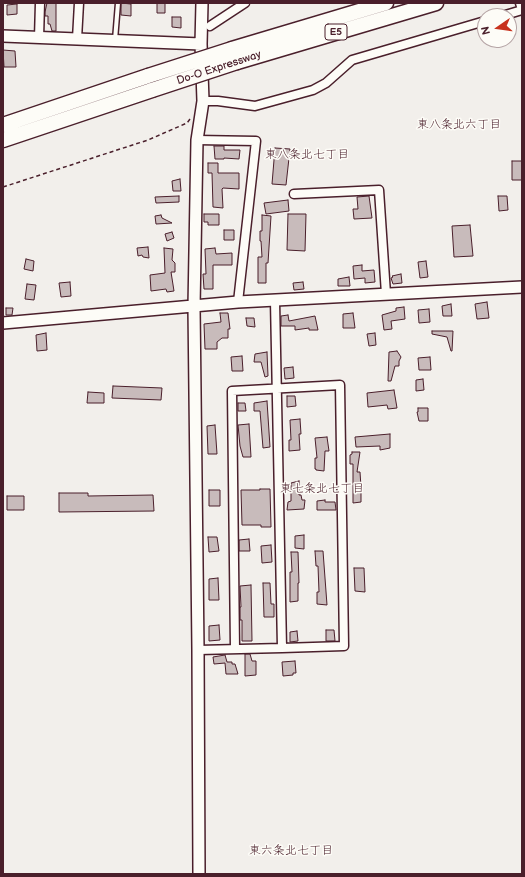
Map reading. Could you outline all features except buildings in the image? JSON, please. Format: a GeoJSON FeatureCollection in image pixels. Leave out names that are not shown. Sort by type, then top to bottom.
{"type":"FeatureCollection","features":[{"type":"Feature","properties":{"kind":"highway","name":"Do-O Expressway"},"geometry":{"type":"LineString","coordinates":[[3,125],[232,49],[386,3]]}},
{"type":"Feature","properties":{"kind":"highway","name":"Do-O Expressway"},"geometry":{"type":"LineString","coordinates":[[3,140],[237,62],[436,3]]}},
{"type":"Feature","properties":{"kind":"street"},"geometry":{"type":"LineString","coordinates":[[39,38],[40,3]]}},
{"type":"Feature","properties":{"kind":"street"},"geometry":{"type":"LineString","coordinates":[[77,39],[79,3]]}},
{"type":"Feature","properties":{"kind":"street"},"geometry":{"type":"LineString","coordinates":[[198,874],[198,650],[194,307],[197,140],[203,101],[201,44],[206,29],[202,3]]}},
{"type":"Feature","properties":{"kind":"street"},"geometry":{"type":"LineString","coordinates":[[206,29],[245,3]]}},
{"type":"Feature","properties":{"kind":"street"},"geometry":{"type":"LineString","coordinates":[[517,12],[522,10],[520,3]]}},
{"type":"Feature","properties":{"kind":"street"},"geometry":{"type":"LineString","coordinates":[[203,101],[218,101],[255,106],[313,90],[326,83],[352,60],[477,23]]}},
{"type":"Feature","properties":{"kind":"street"},"geometry":{"type":"LineString","coordinates":[[3,36],[201,44]]}},
{"type":"Feature","properties":{"kind":"street"},"geometry":{"type":"LineString","coordinates":[[197,140],[256,141],[238,302]]}},
{"type":"Feature","properties":{"kind":"street"},"geometry":{"type":"LineString","coordinates":[[294,194],[379,190],[386,294]]}},
{"type":"Feature","properties":{"kind":"street"},"geometry":{"type":"LineString","coordinates":[[3,323],[238,302],[522,287]]}},
{"type":"Feature","properties":{"kind":"street"},"geometry":{"type":"LineString","coordinates":[[275,301],[282,648]]}},
{"type":"Feature","properties":{"kind":"street"},"geometry":{"type":"LineString","coordinates":[[198,650],[282,648],[344,646],[340,385],[232,391],[235,649]]}},
{"type":"Feature","properties":{"kind":"lane"},"geometry":{"type":"LineString","coordinates":[[115,41],[118,3]]}},
{"type":"Feature","properties":{"kind":"path"},"geometry":{"type":"LineString","coordinates":[[3,187],[148,140],[187,123],[191,118]]}},
{"type":"Feature","properties":{"kind":"district","name":"東八条北六丁目"},"geometry":{"type":"Point","coordinates":[459,125]}},
{"type":"Feature","properties":{"kind":"district","name":"東八条北七丁目"},"geometry":{"type":"Point","coordinates":[307,155]}},
{"type":"Feature","properties":{"kind":"district","name":"東七条北七丁目"},"geometry":{"type":"Point","coordinates":[322,489]}},
{"type":"Feature","properties":{"kind":"district","name":"東六条北七丁目"},"geometry":{"type":"Point","coordinates":[291,851]}}]}
